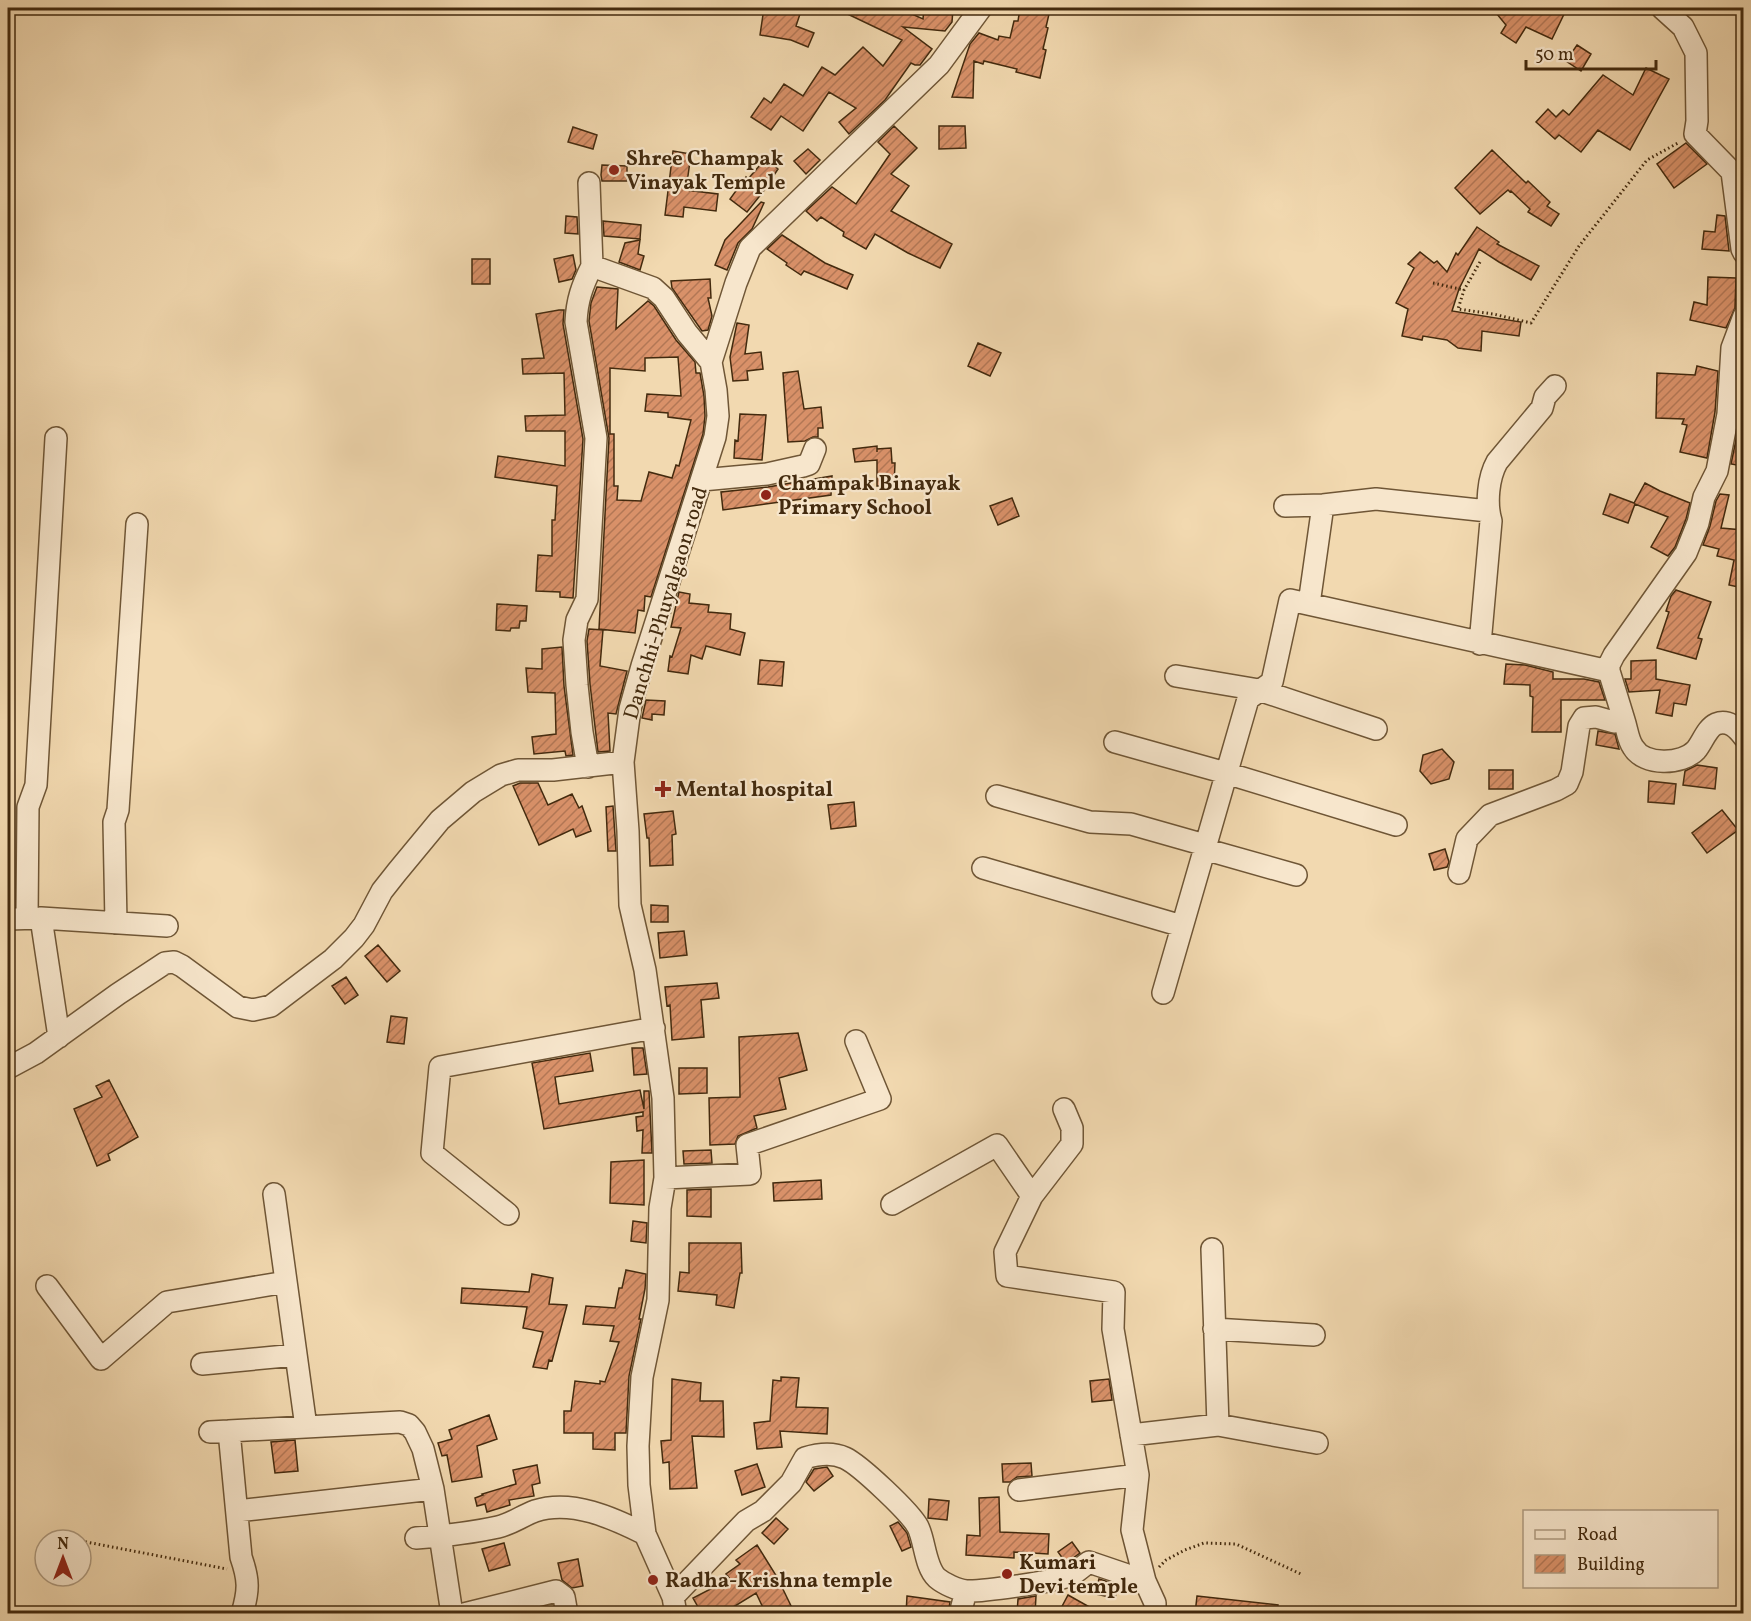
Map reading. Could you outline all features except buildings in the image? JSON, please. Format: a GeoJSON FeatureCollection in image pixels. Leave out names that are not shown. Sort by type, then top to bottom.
{"type":"FeatureCollection","features":[{"type":"Feature","properties":{"kind":"street","name":"Danchhi-Phuyalgaon road"},"geometry":{"type":"LineString","coordinates":[[675,1605],[645,1534],[639,1485],[638,1446],[642,1377],[658,1300],[660,1208],[665,1178],[663,1098],[645,970],[630,905],[623,762],[630,709],[715,437],[718,416],[711,362],[736,283],[750,248],[939,64],[981,8]]}},
{"type":"Feature","properties":{"kind":"street"},"geometry":{"type":"LineString","coordinates":[[1662,8],[1683,27],[1696,53],[1697,121],[1695,134],[1732,172],[1743,253]]}},
{"type":"Feature","properties":{"kind":"street"},"geometry":{"type":"LineString","coordinates":[[588,767],[582,732],[574,640],[577,620],[587,599],[596,438],[576,322],[577,303],[591,266],[590,183]]}},
{"type":"Feature","properties":{"kind":"street"},"geometry":{"type":"LineString","coordinates":[[591,266],[653,288],[664,298],[687,333],[711,362]]}},
{"type":"Feature","properties":{"kind":"street"},"geometry":{"type":"LineString","coordinates":[[1743,316],[1732,348],[1728,414],[1717,471],[1704,497],[1698,523],[1686,553],[1609,665],[1633,747],[1642,757],[1668,762],[1680,760],[1695,752],[1716,724],[1726,723],[1737,727],[1743,737]]}},
{"type":"Feature","properties":{"kind":"street"},"geometry":{"type":"LineString","coordinates":[[1480,644],[1491,521],[1488,511],[1491,472],[1542,408],[1545,397],[1555,386]]}},
{"type":"Feature","properties":{"kind":"street"},"geometry":{"type":"LineString","coordinates":[[56,438],[36,785],[28,807],[25,919],[58,1037]]}},
{"type":"Feature","properties":{"kind":"street"},"geometry":{"type":"LineString","coordinates":[[702,480],[767,474],[803,466],[808,464],[815,449]]}},
{"type":"Feature","properties":{"kind":"street"},"geometry":{"type":"LineString","coordinates":[[1285,506],[1376,500],[1488,511]]}},
{"type":"Feature","properties":{"kind":"street"},"geometry":{"type":"LineString","coordinates":[[1309,604],[1323,505]]}},
{"type":"Feature","properties":{"kind":"street"},"geometry":{"type":"LineString","coordinates":[[116,923],[114,822],[118,810],[137,524]]}},
{"type":"Feature","properties":{"kind":"street"},"geometry":{"type":"LineString","coordinates":[[1163,993],[1248,699],[1272,682],[1290,600],[1609,671]]}},
{"type":"Feature","properties":{"kind":"street"},"geometry":{"type":"LineString","coordinates":[[1176,676],[1259,690],[1376,729]]}},
{"type":"Feature","properties":{"kind":"street"},"geometry":{"type":"LineString","coordinates":[[1459,873],[1467,839],[1490,815],[1567,784],[1572,772],[1580,726],[1584,718],[1596,717],[1614,722],[1624,720]]}},
{"type":"Feature","properties":{"kind":"street"},"geometry":{"type":"LineString","coordinates":[[1115,742],[1396,825]]}},
{"type":"Feature","properties":{"kind":"street"},"geometry":{"type":"LineString","coordinates":[[8,1068],[36,1053],[165,963],[174,962],[182,966],[238,1007],[253,1010],[271,1006],[333,959],[354,938],[364,925],[382,891],[397,872],[440,820],[472,792],[495,778],[518,770],[553,770],[623,762]]}},
{"type":"Feature","properties":{"kind":"street"},"geometry":{"type":"LineString","coordinates":[[996,796],[1090,822],[1131,824],[1296,875]]}},
{"type":"Feature","properties":{"kind":"street"},"geometry":{"type":"LineString","coordinates":[[983,868],[1182,926]]}},
{"type":"Feature","properties":{"kind":"street"},"geometry":{"type":"LineString","coordinates":[[25,919],[167,926]]}},
{"type":"Feature","properties":{"kind":"street"},"geometry":{"type":"LineString","coordinates":[[508,1215],[432,1153],[440,1067],[654,1028]]}},
{"type":"Feature","properties":{"kind":"street"},"geometry":{"type":"LineString","coordinates":[[665,1178],[750,1174],[747,1145],[880,1099],[856,1041]]}},
{"type":"Feature","properties":{"kind":"street"},"geometry":{"type":"LineString","coordinates":[[1064,1109],[1072,1128],[1072,1144],[1032,1196],[1005,1252],[1007,1276],[1114,1292],[1113,1329],[1138,1475],[1132,1530],[1145,1581],[1155,1603],[1155,1614]]}},
{"type":"Feature","properties":{"kind":"street"},"geometry":{"type":"LineString","coordinates":[[892,1204],[997,1145],[1032,1196]]}},
{"type":"Feature","properties":{"kind":"street"},"geometry":{"type":"LineString","coordinates":[[274,1194],[306,1427]]}},
{"type":"Feature","properties":{"kind":"street"},"geometry":{"type":"LineString","coordinates":[[1212,1250],[1218,1425]]}},
{"type":"Feature","properties":{"kind":"street"},"geometry":{"type":"LineString","coordinates":[[47,1286],[101,1359],[167,1302],[286,1282]]}},
{"type":"Feature","properties":{"kind":"street"},"geometry":{"type":"LineString","coordinates":[[1214,1329],[1314,1335]]}},
{"type":"Feature","properties":{"kind":"street"},"geometry":{"type":"LineString","coordinates":[[202,1364],[296,1354]]}},
{"type":"Feature","properties":{"kind":"street"},"geometry":{"type":"LineString","coordinates":[[242,1614],[249,1588],[241,1557],[237,1511],[219,1431],[400,1422],[409,1425],[415,1432],[423,1449],[433,1489],[452,1614]]}},
{"type":"Feature","properties":{"kind":"street"},"geometry":{"type":"LineString","coordinates":[[1131,1435],[1218,1425],[1317,1443]]}},
{"type":"Feature","properties":{"kind":"street"},"geometry":{"type":"LineString","coordinates":[[675,1605],[746,1521],[763,1510],[790,1483],[805,1458],[822,1454],[844,1457],[855,1464],[912,1517],[918,1528],[927,1561],[936,1578],[954,1587],[966,1591],[1028,1584],[1069,1576],[1089,1562],[1145,1581]]}},
{"type":"Feature","properties":{"kind":"street"},"geometry":{"type":"LineString","coordinates":[[1019,1490],[1138,1475]]}},
{"type":"Feature","properties":{"kind":"street"},"geometry":{"type":"LineString","coordinates":[[237,1511],[433,1489]]}},
{"type":"Feature","properties":{"kind":"street"},"geometry":{"type":"LineString","coordinates":[[416,1538],[499,1527],[536,1511],[560,1507],[575,1508],[600,1515],[645,1534]]}},
{"type":"Feature","properties":{"kind":"street"},"geometry":{"type":"LineString","coordinates":[[464,1614],[556,1591],[564,1597],[567,1614]]}},
{"type":"Feature","properties":{"kind":"street"},"geometry":{"type":"LineString","coordinates":[[960,1614],[966,1591]]}},
{"type":"Feature","properties":{"kind":"path"},"geometry":{"type":"LineString","coordinates":[[1480,262],[1464,290],[1458,309],[1531,323],[1579,246],[1647,160],[1695,134]]}},
{"type":"Feature","properties":{"kind":"path"},"geometry":{"type":"LineString","coordinates":[[1433,283],[1464,290]]}},
{"type":"Feature","properties":{"kind":"path"},"geometry":{"type":"LineString","coordinates":[[93,1543],[246,1572]]}},
{"type":"Feature","properties":{"kind":"path"},"geometry":{"type":"LineString","coordinates":[[1145,1581],[1166,1560],[1204,1543],[1236,1544],[1303,1575]]}},
{"type":"Feature","properties":{"kind":"place","name":"Shree Champak Vinayak Temple"},"geometry":{"type":"Point","coordinates":[614,170]}},
{"type":"Feature","properties":{"kind":"place","name":"Champak Binayak Primary School"},"geometry":{"type":"Point","coordinates":[766,495]}},
{"type":"Feature","properties":{"kind":"place","name":"Mental hospital"},"geometry":{"type":"Point","coordinates":[663,789]}},
{"type":"Feature","properties":{"kind":"place","name":"Kumari Devi temple"},"geometry":{"type":"Point","coordinates":[1007,1574]}},
{"type":"Feature","properties":{"kind":"place","name":"Radha-Krishna temple"},"geometry":{"type":"Point","coordinates":[653,1580]}}]}
